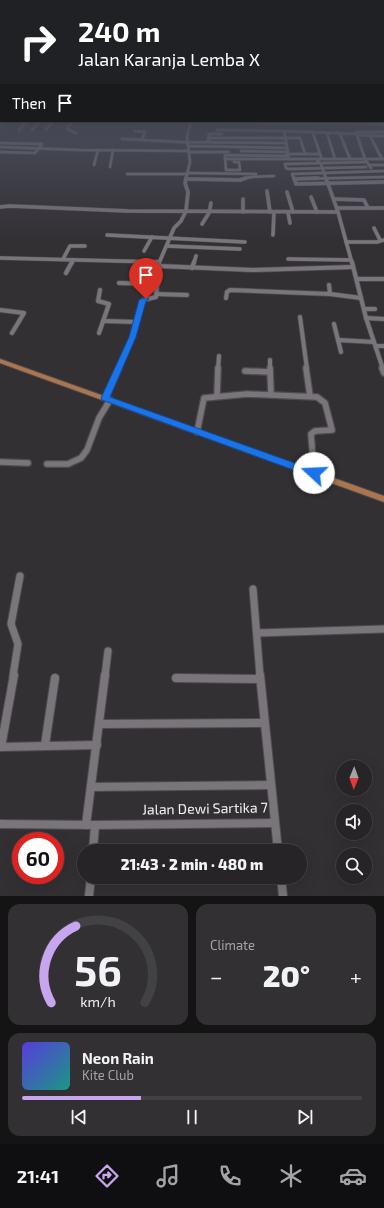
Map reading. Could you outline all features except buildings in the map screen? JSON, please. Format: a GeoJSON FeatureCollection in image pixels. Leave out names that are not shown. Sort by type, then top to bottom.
{"type":"FeatureCollection","features":[{"type":"Feature","properties":{"kind":"main road"},"geometry":{"type":"LineString","coordinates":[[0,361],[384,499]]}},
{"type":"Feature","properties":{"kind":"street"},"geometry":{"type":"LineString","coordinates":[[94,165],[96,156]]}},
{"type":"Feature","properties":{"kind":"street"},"geometry":{"type":"LineString","coordinates":[[110,167],[112,156]]}},
{"type":"Feature","properties":{"kind":"street"},"geometry":{"type":"LineString","coordinates":[[47,464],[70,464],[85,454],[132,337],[143,300],[155,298],[158,284],[159,264],[174,228],[182,222],[186,211],[188,192],[186,179],[188,174],[189,156]]}},
{"type":"Feature","properties":{"kind":"street"},"geometry":{"type":"LineString","coordinates":[[225,161],[288,156],[317,160],[350,159],[368,164]]}},
{"type":"Feature","properties":{"kind":"street"},"geometry":{"type":"LineString","coordinates":[[288,156],[290,164]]}},
{"type":"Feature","properties":{"kind":"street"},"geometry":{"type":"LineString","coordinates":[[365,156],[368,164]]}},
{"type":"Feature","properties":{"kind":"street"},"geometry":{"type":"LineString","coordinates":[[383,159],[368,164],[322,169],[286,168],[285,164],[368,164],[384,165]]}},
{"type":"Feature","properties":{"kind":"street"},"geometry":{"type":"LineString","coordinates":[[317,160],[321,164],[334,199],[357,279],[366,318],[384,373]]}},
{"type":"Feature","properties":{"kind":"street"},"geometry":{"type":"LineString","coordinates":[[225,161],[239,162],[240,170],[226,170],[225,161]]}},
{"type":"Feature","properties":{"kind":"street"},"geometry":{"type":"LineString","coordinates":[[384,171],[293,174],[296,184],[384,182]]}},
{"type":"Feature","properties":{"kind":"street"},"geometry":{"type":"LineString","coordinates":[[373,172],[378,177]]}},
{"type":"Feature","properties":{"kind":"street"},"geometry":{"type":"LineString","coordinates":[[127,174],[270,174]]}},
{"type":"Feature","properties":{"kind":"street"},"geometry":{"type":"LineString","coordinates":[[186,179],[240,180],[251,177],[274,176]]}},
{"type":"Feature","properties":{"kind":"street"},"geometry":{"type":"LineString","coordinates":[[294,179],[384,177]]}},
{"type":"Feature","properties":{"kind":"street"},"geometry":{"type":"LineString","coordinates":[[266,191],[272,212],[273,235]]}},
{"type":"Feature","properties":{"kind":"street"},"geometry":{"type":"LineString","coordinates":[[287,192],[293,212]]}},
{"type":"Feature","properties":{"kind":"street"},"geometry":{"type":"LineString","coordinates":[[311,197],[317,212]]}},
{"type":"Feature","properties":{"kind":"street"},"geometry":{"type":"LineString","coordinates":[[243,199],[243,212]]}},
{"type":"Feature","properties":{"kind":"street"},"geometry":{"type":"LineString","coordinates":[[334,199],[364,200],[368,208]]}},
{"type":"Feature","properties":{"kind":"street"},"geometry":{"type":"LineString","coordinates":[[202,224],[210,212],[211,202]]}},
{"type":"Feature","properties":{"kind":"street"},"geometry":{"type":"LineString","coordinates":[[0,207],[10,206],[89,210],[210,212],[317,212],[384,208]]}},
{"type":"Feature","properties":{"kind":"street"},"geometry":{"type":"LineString","coordinates":[[288,212],[290,223]]}},
{"type":"Feature","properties":{"kind":"street"},"geometry":{"type":"LineString","coordinates":[[346,242],[377,242],[382,240],[374,228]]}},
{"type":"Feature","properties":{"kind":"street"},"geometry":{"type":"LineString","coordinates":[[107,235],[245,242]]}},
{"type":"Feature","properties":{"kind":"street"},"geometry":{"type":"LineString","coordinates":[[144,252],[152,237]]}},
{"type":"Feature","properties":{"kind":"street"},"geometry":{"type":"LineString","coordinates":[[63,259],[70,246],[85,246]]}},
{"type":"Feature","properties":{"kind":"street"},"geometry":{"type":"LineString","coordinates":[[167,246],[240,249]]}},
{"type":"Feature","properties":{"kind":"street"},"geometry":{"type":"LineString","coordinates":[[192,268],[196,256]]}},
{"type":"Feature","properties":{"kind":"street"},"geometry":{"type":"LineString","coordinates":[[0,258],[73,260],[94,259],[192,268],[252,270],[308,267],[353,268]]}},
{"type":"Feature","properties":{"kind":"street"},"geometry":{"type":"LineString","coordinates":[[288,259],[351,260]]}},
{"type":"Feature","properties":{"kind":"street"},"geometry":{"type":"LineString","coordinates":[[66,273],[73,260]]}},
{"type":"Feature","properties":{"kind":"street"},"geometry":{"type":"LineString","coordinates":[[357,279],[384,279]]}},
{"type":"Feature","properties":{"kind":"street"},"geometry":{"type":"LineString","coordinates":[[119,283],[158,284]]}},
{"type":"Feature","properties":{"kind":"street"},"geometry":{"type":"LineString","coordinates":[[328,285],[330,294]]}},
{"type":"Feature","properties":{"kind":"street"},"geometry":{"type":"LineString","coordinates":[[99,333],[109,304],[98,301],[100,290]]}},
{"type":"Feature","properties":{"kind":"street"},"geometry":{"type":"LineString","coordinates":[[226,298],[229,290],[330,294],[361,298]]}},
{"type":"Feature","properties":{"kind":"street"},"geometry":{"type":"LineString","coordinates":[[156,294],[187,295]]}},
{"type":"Feature","properties":{"kind":"street"},"geometry":{"type":"LineString","coordinates":[[364,309],[375,309]]}},
{"type":"Feature","properties":{"kind":"street"},"geometry":{"type":"LineString","coordinates":[[0,310],[24,313],[12,333]]}},
{"type":"Feature","properties":{"kind":"street"},"geometry":{"type":"LineString","coordinates":[[300,317],[310,396]]}},
{"type":"Feature","properties":{"kind":"street"},"geometry":{"type":"LineString","coordinates":[[366,318],[384,319]]}},
{"type":"Feature","properties":{"kind":"street"},"geometry":{"type":"LineString","coordinates":[[104,321],[137,322]]}},
{"type":"Feature","properties":{"kind":"street"},"geometry":{"type":"LineString","coordinates":[[334,324],[340,352]]}},
{"type":"Feature","properties":{"kind":"street"},"geometry":{"type":"LineString","coordinates":[[338,340],[384,346]]}},
{"type":"Feature","properties":{"kind":"street"},"geometry":{"type":"LineString","coordinates":[[217,396],[219,356]]}},
{"type":"Feature","properties":{"kind":"street"},"geometry":{"type":"LineString","coordinates":[[270,360],[271,394]]}},
{"type":"Feature","properties":{"kind":"street"},"geometry":{"type":"LineString","coordinates":[[245,371],[270,372]]}},
{"type":"Feature","properties":{"kind":"street"},"geometry":{"type":"LineString","coordinates":[[197,432],[204,398],[217,396],[271,394],[317,397],[324,402],[332,428],[330,432],[315,431],[310,434],[314,473]]}},
{"type":"Feature","properties":{"kind":"street"},"geometry":{"type":"LineString","coordinates":[[0,462],[28,463]]}},
{"type":"Feature","properties":{"kind":"street"},"geometry":{"type":"LineString","coordinates":[[20,576],[11,624],[18,644],[18,651],[0,747],[97,744]]}},
{"type":"Feature","properties":{"kind":"street","name":"Jalan Dewi Sartika 7"},"geometry":{"type":"LineString","coordinates":[[0,824],[91,825],[274,823],[260,679],[254,589]]}},
{"type":"Feature","properties":{"kind":"street"},"geometry":{"type":"LineString","coordinates":[[257,633],[384,629]]}},
{"type":"Feature","properties":{"kind":"street"},"geometry":{"type":"LineString","coordinates":[[92,844],[91,787],[108,651]]}},
{"type":"Feature","properties":{"kind":"street"},"geometry":{"type":"LineString","coordinates":[[45,745],[55,678]]}},
{"type":"Feature","properties":{"kind":"street"},"geometry":{"type":"LineString","coordinates":[[176,678],[260,679]]}},
{"type":"Feature","properties":{"kind":"street"},"geometry":{"type":"LineString","coordinates":[[100,724],[264,723]]}},
{"type":"Feature","properties":{"kind":"street"},"geometry":{"type":"LineString","coordinates":[[91,787],[270,785]]}},
{"type":"Feature","properties":{"kind":"street"},"geometry":{"type":"LineString","coordinates":[[274,823],[277,844]]}},
{"type":"Feature","properties":{"kind":"street"},"geometry":{"type":"LineString","coordinates":[[89,896],[90,884]]}},
{"type":"Feature","properties":{"kind":"street"},"geometry":{"type":"LineString","coordinates":[[281,884],[283,896]]}},
{"type":"Feature","properties":{"kind":"route"},"geometry":{"type":"LineString","coordinates":[[146,299],[143,300],[132,337],[105,398],[314,473]]}}]}
